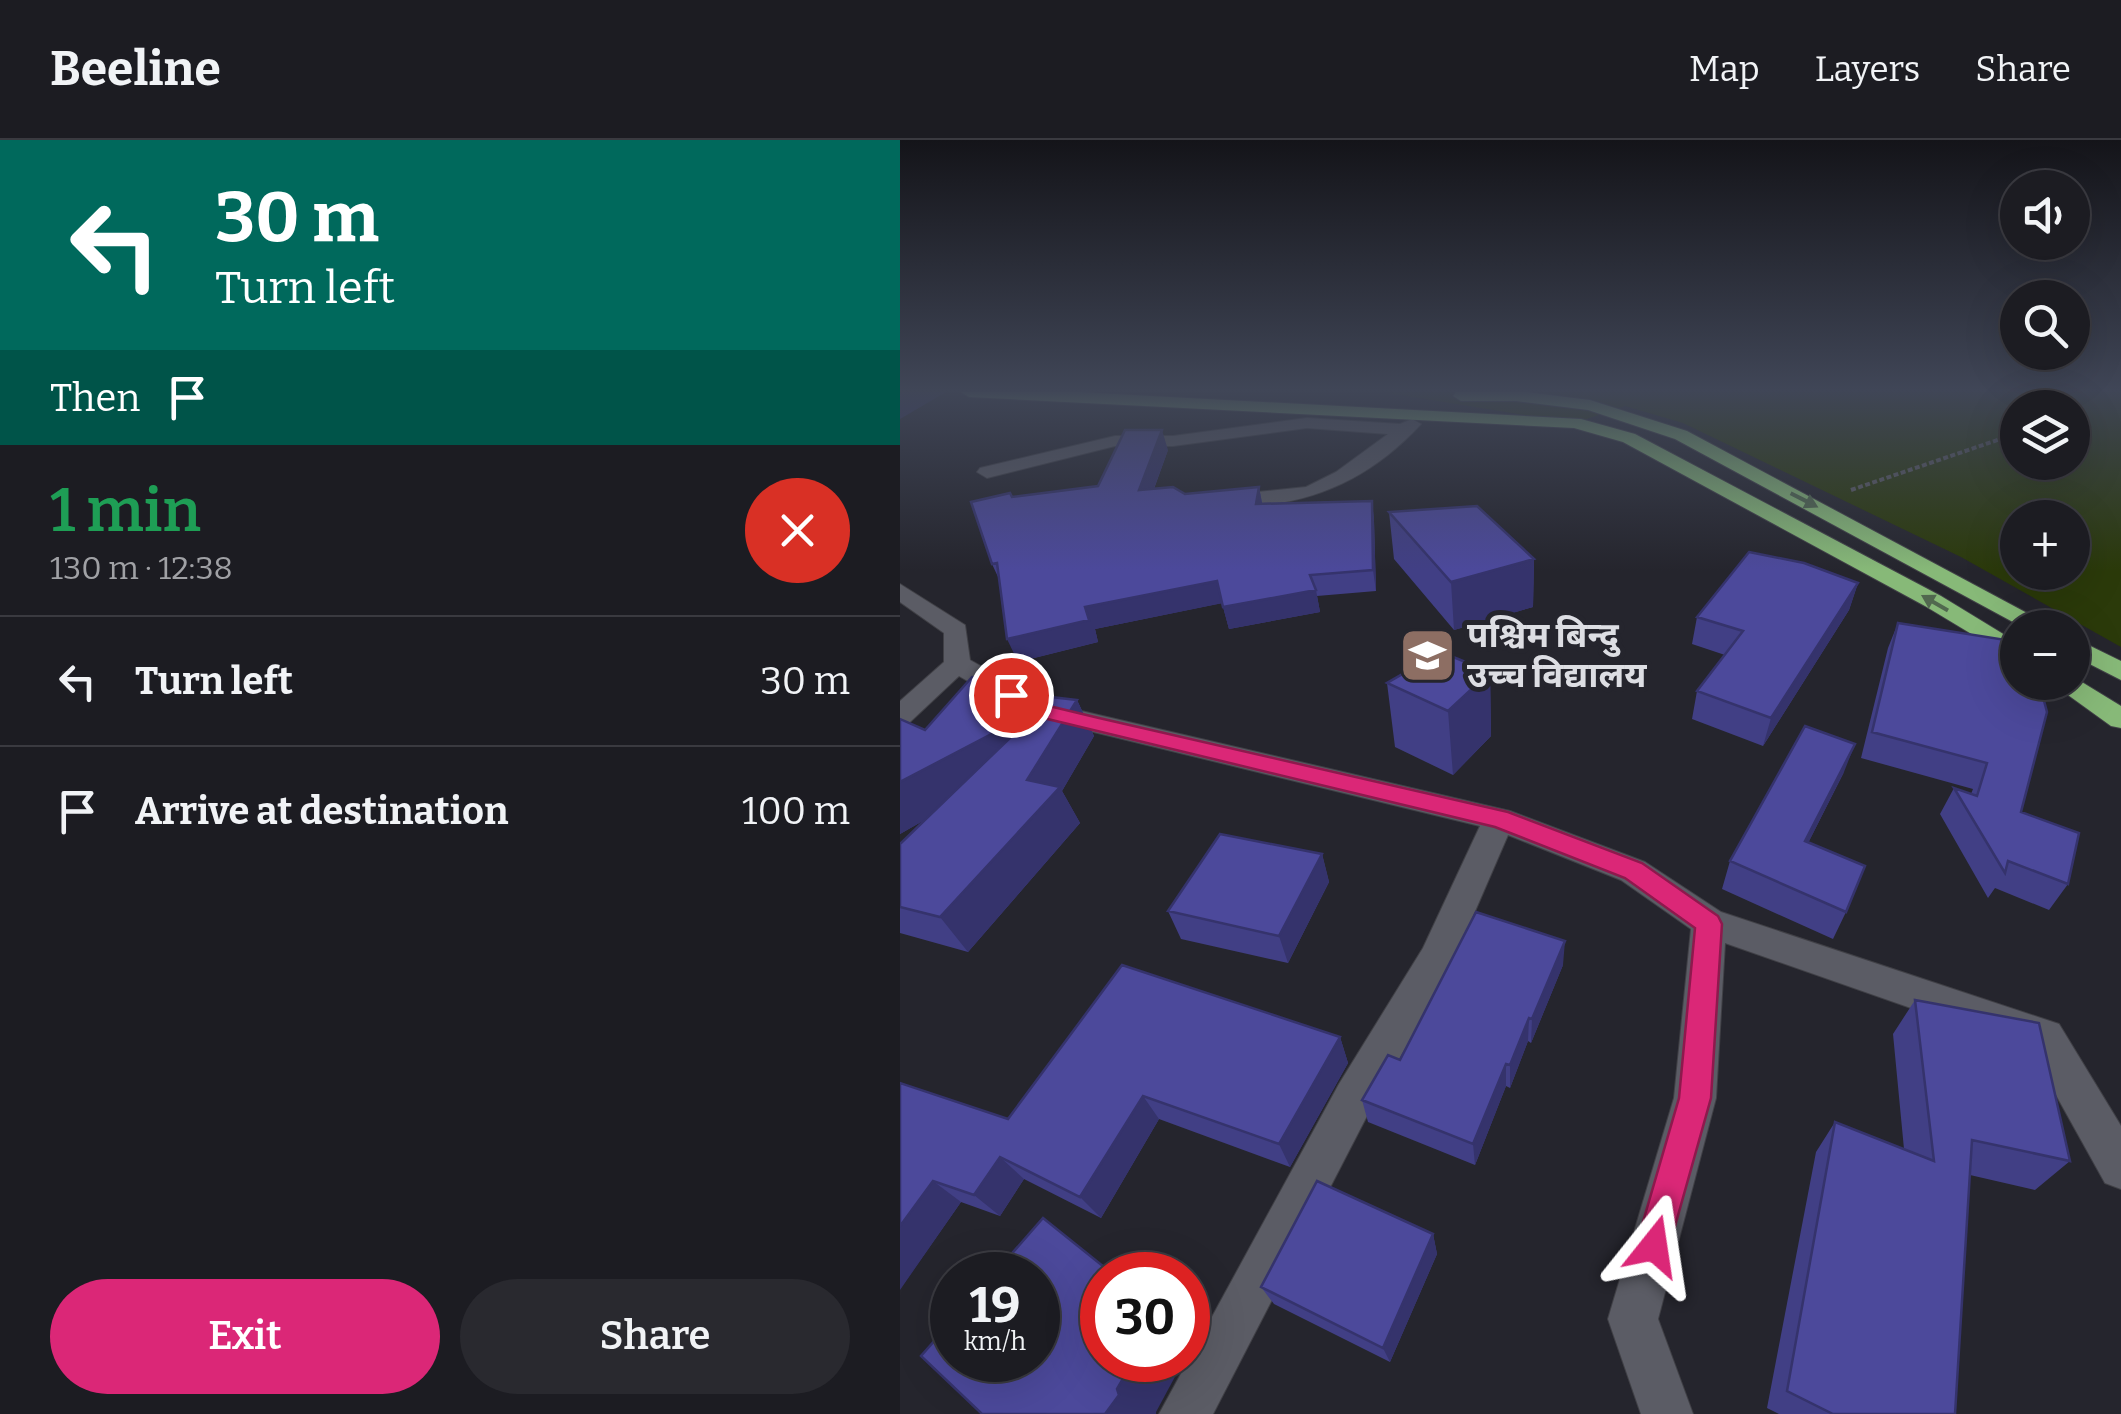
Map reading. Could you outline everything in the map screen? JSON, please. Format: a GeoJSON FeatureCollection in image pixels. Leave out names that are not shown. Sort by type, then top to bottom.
{"type":"FeatureCollection","features":[{"type":"Feature","properties":{"kind":"highway"},"geometry":{"type":"LineString","coordinates":[[1654,451],[1932,601],[2000,643]]}},
{"type":"Feature","properties":{"kind":"highway"},"geometry":{"type":"LineString","coordinates":[[1712,451],[2009,610]]}},
{"type":"Feature","properties":{"kind":"highway"},"geometry":{"type":"LineString","coordinates":[[2090,654],[2121,672]]}},
{"type":"Feature","properties":{"kind":"highway"},"geometry":{"type":"LineString","coordinates":[[2090,699],[2120,718]]}},
{"type":"Feature","properties":{"kind":"street"},"geometry":{"type":"LineString","coordinates":[[987,472],[1075,451]]}},
{"type":"Feature","properties":{"kind":"street"},"geometry":{"type":"LineString","coordinates":[[1205,504],[1299,496],[1376,451]]}},
{"type":"Feature","properties":{"kind":"street"},"geometry":{"type":"LineString","coordinates":[[900,591],[956,630],[957,664],[900,716]]}},
{"type":"Feature","properties":{"kind":"street"},"geometry":{"type":"LineString","coordinates":[[957,664],[1038,710],[1500,819],[1634,870],[1709,924],[2045,1037],[2121,1166]]}},
{"type":"Feature","properties":{"kind":"street"},"geometry":{"type":"LineString","coordinates":[[1185,1414],[1354,1098],[1437,958],[1500,819]]}},
{"type":"Feature","properties":{"kind":"street"},"geometry":{"type":"LineString","coordinates":[[1668,1414],[1633,1320],[1695,1098],[1709,924]]}},
{"type":"Feature","properties":{"kind":"path"},"geometry":{"type":"LineString","coordinates":[[1812,504],[1956,451]]}},
{"type":"Feature","properties":{"kind":"green space"},"geometry":{"type":"Polygon","coordinates":[[[1742,451],[2000,451],[2000,480],[2090,480],[2090,451],[2121,451],[2121,647],[2090,630],[2090,610],[2055,610],[2020,590],[2090,590],[2090,500],[2000,500],[2000,579],[1742,451]]]}},
{"type":"Feature","properties":{"kind":"building"},"geometry":{"type":"Polygon","coordinates":[[[1115,451],[1154,451],[1139,490],[1173,487],[1185,494],[1259,487],[1256,504],[1372,501],[1373,570],[1310,575],[1316,590],[1223,607],[1217,581],[1085,607],[1089,620],[1007,639],[997,563],[992,564],[971,502],[1010,493],[1012,497],[1098,486],[1115,451]]]}},
{"type":"Feature","properties":{"kind":"building"},"geometry":{"type":"Polygon","coordinates":[[[1477,506],[1534,559],[1451,582],[1389,512],[1477,506]]]}},
{"type":"Feature","properties":{"kind":"building"},"geometry":{"type":"Polygon","coordinates":[[[1749,552],[1804,563],[1858,583],[1771,718],[1697,691],[1743,631],[1697,617],[1749,552]]]}},
{"type":"Feature","properties":{"kind":"building"},"geometry":{"type":"Polygon","coordinates":[[[1898,623],[2000,639],[2000,700],[2044,700],[2047,712],[2021,812],[2079,833],[2068,884],[2008,861],[2005,873],[1954,788],[1977,796],[1987,763],[1872,732],[1898,623]]]}},
{"type":"Feature","properties":{"kind":"building"},"geometry":{"type":"Polygon","coordinates":[[[1441,652],[1490,672],[1448,711],[1387,683],[1441,652]]]}},
{"type":"Feature","properties":{"kind":"building"},"geometry":{"type":"Polygon","coordinates":[[[972,677],[1023,687],[1017,693],[1077,700],[1027,780],[1060,787],[940,917],[900,907],[900,844],[1041,708],[900,782],[900,719],[925,730],[972,677]]]}},
{"type":"Feature","properties":{"kind":"building"},"geometry":{"type":"Polygon","coordinates":[[[1805,726],[1855,744],[1805,841],[1865,866],[1846,912],[1730,861],[1805,726]]]}},
{"type":"Feature","properties":{"kind":"building"},"geometry":{"type":"Polygon","coordinates":[[[1220,834],[1322,854],[1279,936],[1168,911],[1220,834]]]}},
{"type":"Feature","properties":{"kind":"building"},"geometry":{"type":"Polygon","coordinates":[[[1476,912],[1565,941],[1473,1144],[1362,1100],[1388,1055],[1400,1060],[1476,912]]]}},
{"type":"Feature","properties":{"kind":"building"},"geometry":{"type":"Polygon","coordinates":[[[1122,965],[1340,1037],[1279,1144],[1143,1096],[1080,1197],[1000,1157],[974,1195],[933,1181],[900,1226],[900,1083],[1008,1119],[1122,965]]]}},
{"type":"Feature","properties":{"kind":"building"},"geometry":{"type":"Polygon","coordinates":[[[1915,1000],[2039,1023],[2070,1161],[1972,1140],[1955,1414],[1833,1414],[1787,1391],[1835,1122],[1934,1161],[1915,1000]]]}},
{"type":"Feature","properties":{"kind":"building"},"geometry":{"type":"Polygon","coordinates":[[[1317,1181],[1433,1234],[1383,1348],[1261,1287],[1317,1181]]]}},
{"type":"Feature","properties":{"kind":"building"},"geometry":{"type":"Polygon","coordinates":[[[1043,1218],[1085,1252],[1080,1252],[1080,1382],[1121,1382],[1119,1395],[1105,1414],[982,1414],[948,1382],[1060,1382],[1060,1252],[1013,1252],[1043,1218]]]}},
{"type":"Feature","properties":{"kind":"building"},"geometry":{"type":"Polygon","coordinates":[[[930,1346],[930,1365],[921,1356],[930,1346]]]}},
{"type":"Feature","properties":{"kind":"place","name":"पश्चिम बिन्दु उच्च विद्यालय"},"geometry":{"type":"Point","coordinates":[1428,655]}},
{"type":"Feature","properties":{"kind":"route"},"geometry":{"type":"LineString","coordinates":[[1011,695],[1038,710],[1099,726],[1500,819],[1634,870],[1709,924],[1695,1098],[1654,1246]]}}]}
